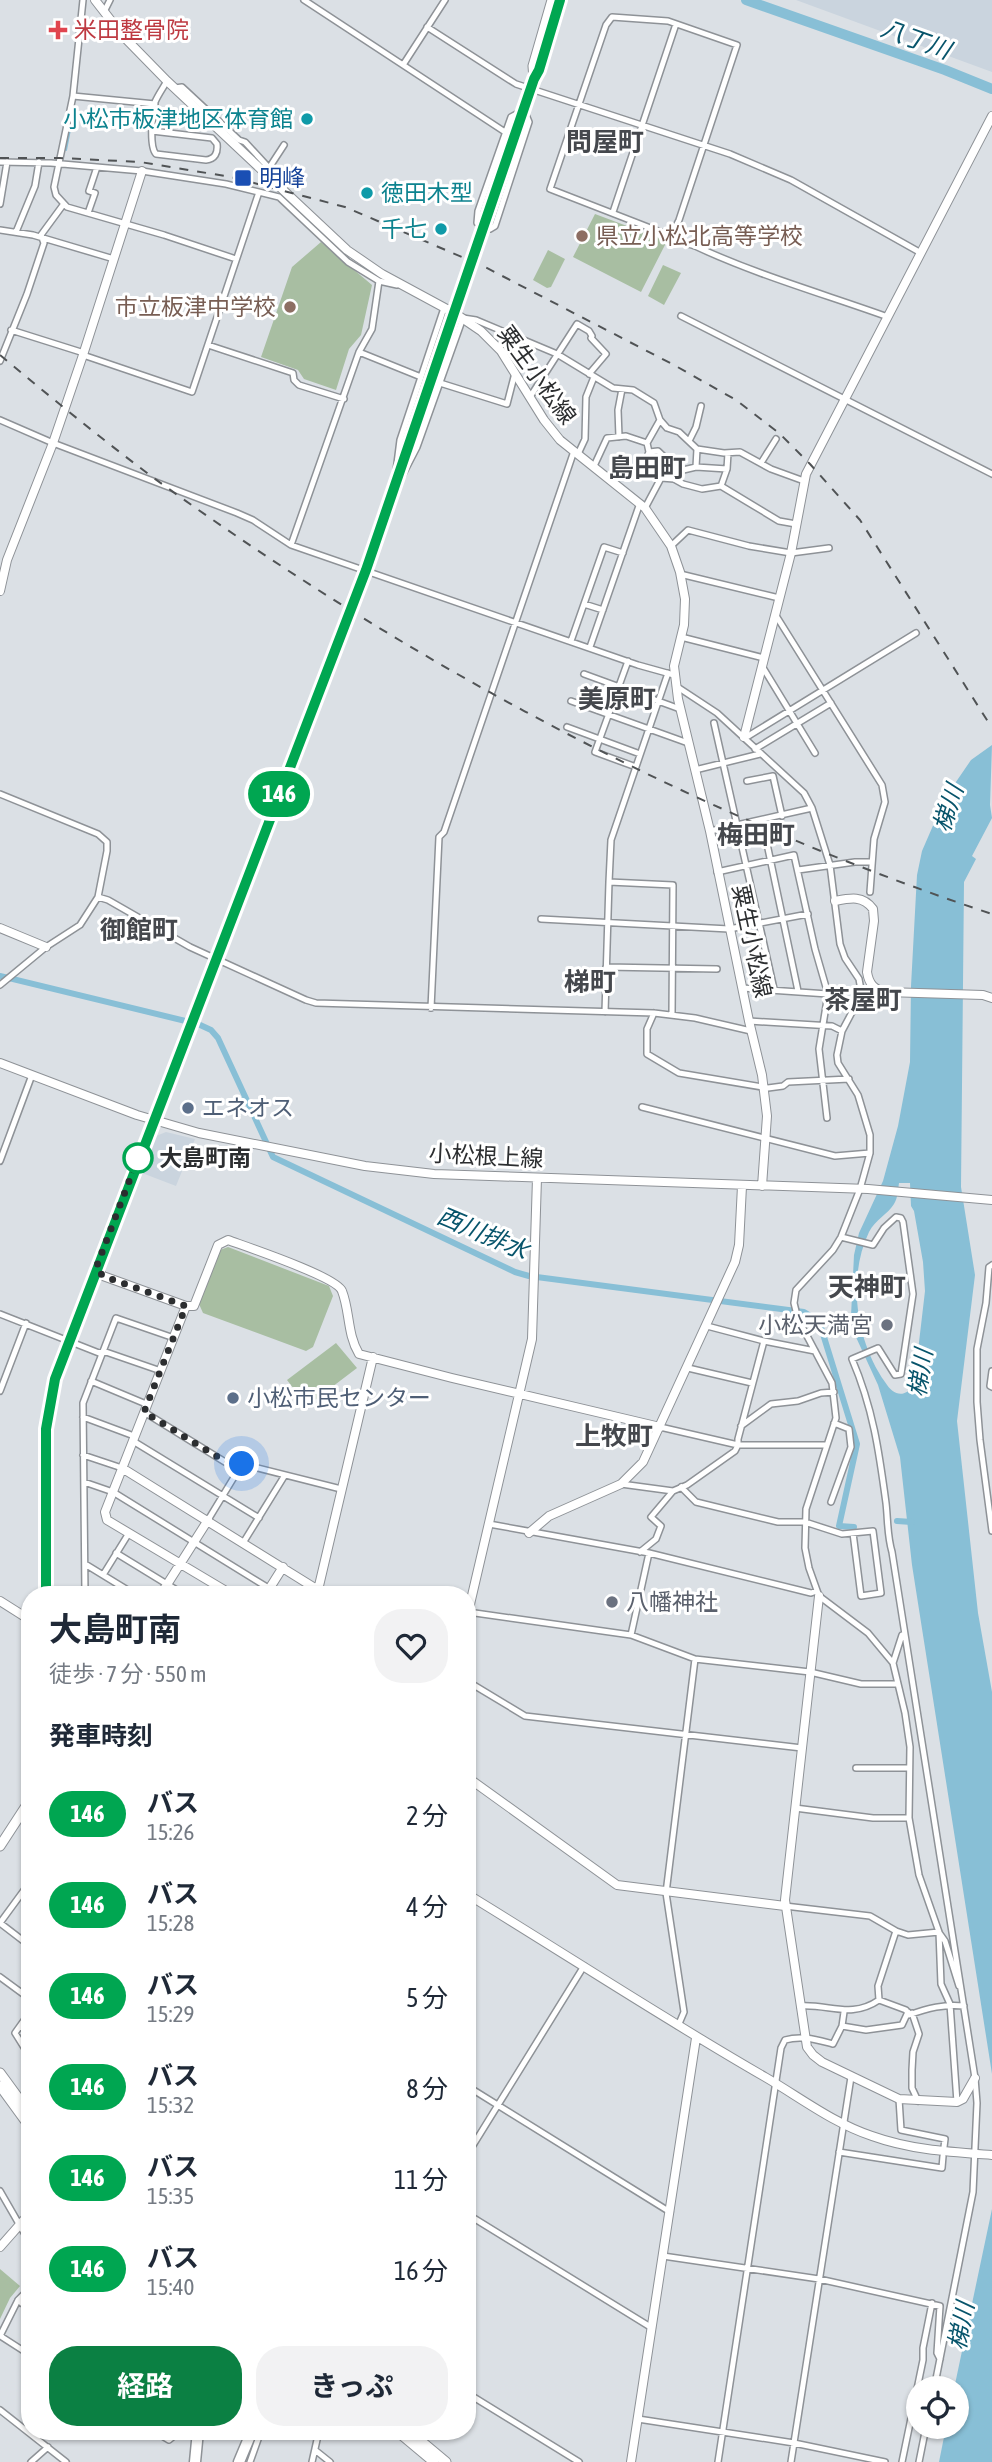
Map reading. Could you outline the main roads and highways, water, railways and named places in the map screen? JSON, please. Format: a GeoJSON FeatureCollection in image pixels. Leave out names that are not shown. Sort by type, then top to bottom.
{"type":"FeatureCollection","features":[{"type":"Feature","properties":{"kind":"highway"},"geometry":{"type":"LineString","coordinates":[[196,2459],[197,2440]]}},
{"type":"Feature","properties":{"kind":"highway"},"geometry":{"type":"LineString","coordinates":[[239,2462],[248,2440]]}},
{"type":"Feature","properties":{"kind":"main road"},"geometry":{"type":"LineString","coordinates":[[46,1586],[46,1429],[55,1379],[366,570],[539,70],[557,1]]}},
{"type":"Feature","properties":{"kind":"main road"},"geometry":{"type":"LineString","coordinates":[[0,1846],[21,1814]]}},
{"type":"Feature","properties":{"kind":"main road"},"geometry":{"type":"LineString","coordinates":[[0,2073],[21,2102]]}},
{"type":"Feature","properties":{"kind":"main road"},"geometry":{"type":"LineString","coordinates":[[0,2086],[21,2115]]}},
{"type":"Feature","properties":{"kind":"main road"},"geometry":{"type":"LineString","coordinates":[[408,2440],[435,2462]]}},
{"type":"Feature","properties":{"kind":"main road"},"geometry":{"type":"LineString","coordinates":[[420,2440],[446,2462]]}},
{"type":"Feature","properties":{"kind":"water","name":"梯川"},"geometry":{"type":"Polygon","coordinates":[[[992,745],[992,818],[972,856],[976,859],[964,882],[961,1187],[975,1275],[957,1421],[978,1613],[992,1692],[992,2074],[912,1565],[900,1457],[878,1385],[855,1335],[851,1316],[854,1255],[859,1233],[883,1181],[898,1126],[910,1062],[917,875],[922,851],[945,798],[971,760],[992,745]],[[899,1183],[894,1204],[869,1232],[858,1269],[858,1309],[867,1348],[885,1382],[899,1394],[914,1385],[925,1291],[923,1262],[911,1206],[910,1183],[899,1183]]]}},
{"type":"Feature","properties":{"kind":"water"},"geometry":{"type":"Polygon","coordinates":[[[992,2209],[992,2462],[939,2462],[944,2439],[969,2439],[969,2376],[957,2376],[992,2209]]]}},
{"type":"Feature","properties":{"kind":"waterway","name":"八丁川"},"geometry":{"type":"LineString","coordinates":[[746,0],[992,89]]}},
{"type":"Feature","properties":{"kind":"waterway"},"geometry":{"type":"LineString","coordinates":[[66,150],[74,109]]}},
{"type":"Feature","properties":{"kind":"waterway","name":"西川排水"},"geometry":{"type":"LineString","coordinates":[[0,976],[198,1024],[211,1030],[218,1038],[273,1157],[515,1272],[804,1312],[819,1321],[857,1444],[839,1526],[854,1527]]}},
{"type":"Feature","properties":{"kind":"waterway","name":"西川排水"},"geometry":{"type":"LineString","coordinates":[[897,1521],[912,1522]]}},
{"type":"Feature","properties":{"kind":"railway"},"geometry":{"type":"LineString","coordinates":[[0,158],[140,162],[231,177],[345,207],[483,266],[736,400],[779,433],[860,520],[992,728]]}},
{"type":"Feature","properties":{"kind":"railway"},"geometry":{"type":"LineString","coordinates":[[0,355],[100,437],[258,551],[458,674],[666,783],[773,831],[882,875],[992,914]]}},
{"type":"Feature","properties":{"kind":"place","name":"米田整骨院"},"geometry":{"type":"Point","coordinates":[58,30]}},
{"type":"Feature","properties":{"kind":"place","name":"小松市板津地区体育館"},"geometry":{"type":"Point","coordinates":[307,119]}},
{"type":"Feature","properties":{"kind":"place","name":"明峰"},"geometry":{"type":"Point","coordinates":[243,178]}},
{"type":"Feature","properties":{"kind":"place","name":"徳田木型"},"geometry":{"type":"Point","coordinates":[367,193]}},
{"type":"Feature","properties":{"kind":"place","name":"千七"},"geometry":{"type":"Point","coordinates":[441,229]}},
{"type":"Feature","properties":{"kind":"place","name":"県立小松北高等学校"},"geometry":{"type":"Point","coordinates":[582,236]}},
{"type":"Feature","properties":{"kind":"place","name":"市立板津中学校"},"geometry":{"type":"Point","coordinates":[290,307]}},
{"type":"Feature","properties":{"kind":"place","name":"エネオス"},"geometry":{"type":"Point","coordinates":[188,1108]}},
{"type":"Feature","properties":{"kind":"place","name":"大島町南"},"geometry":{"type":"Point","coordinates":[138,1158]}},
{"type":"Feature","properties":{"kind":"place","name":"小松天満宮"},"geometry":{"type":"Point","coordinates":[887,1325]}},
{"type":"Feature","properties":{"kind":"place","name":"小松市民センター"},"geometry":{"type":"Point","coordinates":[233,1398]}},
{"type":"Feature","properties":{"kind":"place","name":"八幡神社"},"geometry":{"type":"Point","coordinates":[612,1602]}},
{"type":"Feature","properties":{"kind":"district","name":"問屋町"},"geometry":{"type":"Point","coordinates":[605,142]}},
{"type":"Feature","properties":{"kind":"district","name":"島田町"},"geometry":{"type":"Point","coordinates":[647,468]}},
{"type":"Feature","properties":{"kind":"district","name":"美原町"},"geometry":{"type":"Point","coordinates":[617,699]}},
{"type":"Feature","properties":{"kind":"district","name":"梅田町"},"geometry":{"type":"Point","coordinates":[756,835]}},
{"type":"Feature","properties":{"kind":"district","name":"御館町"},"geometry":{"type":"Point","coordinates":[139,930]}},
{"type":"Feature","properties":{"kind":"district","name":"梯町"},"geometry":{"type":"Point","coordinates":[590,982]}},
{"type":"Feature","properties":{"kind":"district","name":"茶屋町"},"geometry":{"type":"Point","coordinates":[863,1000]}},
{"type":"Feature","properties":{"kind":"district","name":"天神町"},"geometry":{"type":"Point","coordinates":[867,1287]}},
{"type":"Feature","properties":{"kind":"district","name":"上牧町"},"geometry":{"type":"Point","coordinates":[614,1436]}}]}
